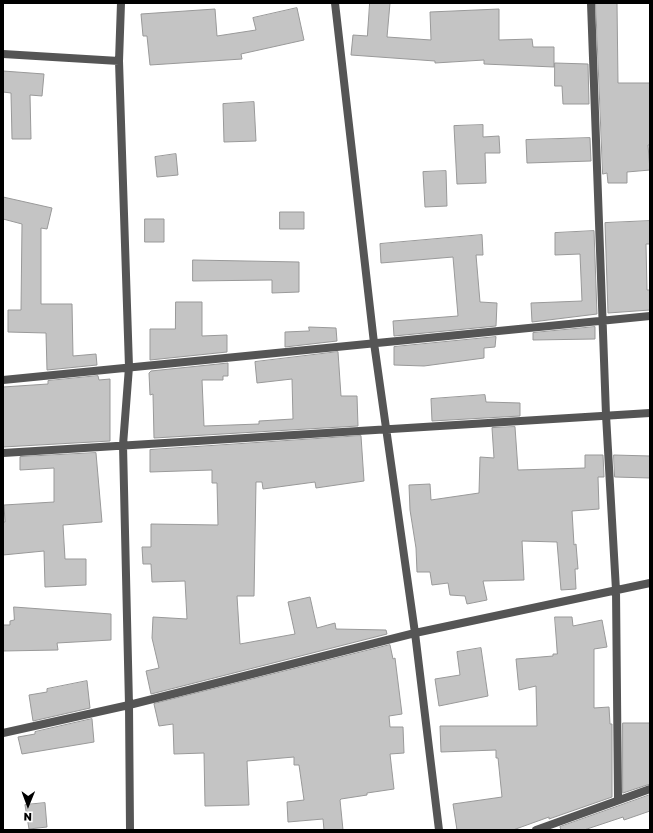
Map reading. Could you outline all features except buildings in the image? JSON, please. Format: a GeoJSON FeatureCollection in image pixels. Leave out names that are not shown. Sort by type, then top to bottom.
{"type":"FeatureCollection","features":[{"type":"Feature","properties":{"kind":"street"},"geometry":{"type":"LineString","coordinates":[[121,3],[119,62],[129,367],[123,445],[129,705],[130,830]]}},
{"type":"Feature","properties":{"kind":"street"},"geometry":{"type":"LineString","coordinates":[[335,3],[374,343],[415,633],[439,830]]}},
{"type":"Feature","properties":{"kind":"street"},"geometry":{"type":"LineString","coordinates":[[592,3],[604,320],[606,415],[616,590],[618,799]]}},
{"type":"Feature","properties":{"kind":"street"},"geometry":{"type":"LineString","coordinates":[[3,54],[119,62]]}},
{"type":"Feature","properties":{"kind":"street"},"geometry":{"type":"LineString","coordinates":[[3,380],[650,316]]}},
{"type":"Feature","properties":{"kind":"street"},"geometry":{"type":"LineString","coordinates":[[3,453],[650,413]]}},
{"type":"Feature","properties":{"kind":"street"},"geometry":{"type":"LineString","coordinates":[[3,733],[129,705],[415,633],[650,583]]}},
{"type":"Feature","properties":{"kind":"street"},"geometry":{"type":"LineString","coordinates":[[536,830],[618,799],[650,789]]}}]}
